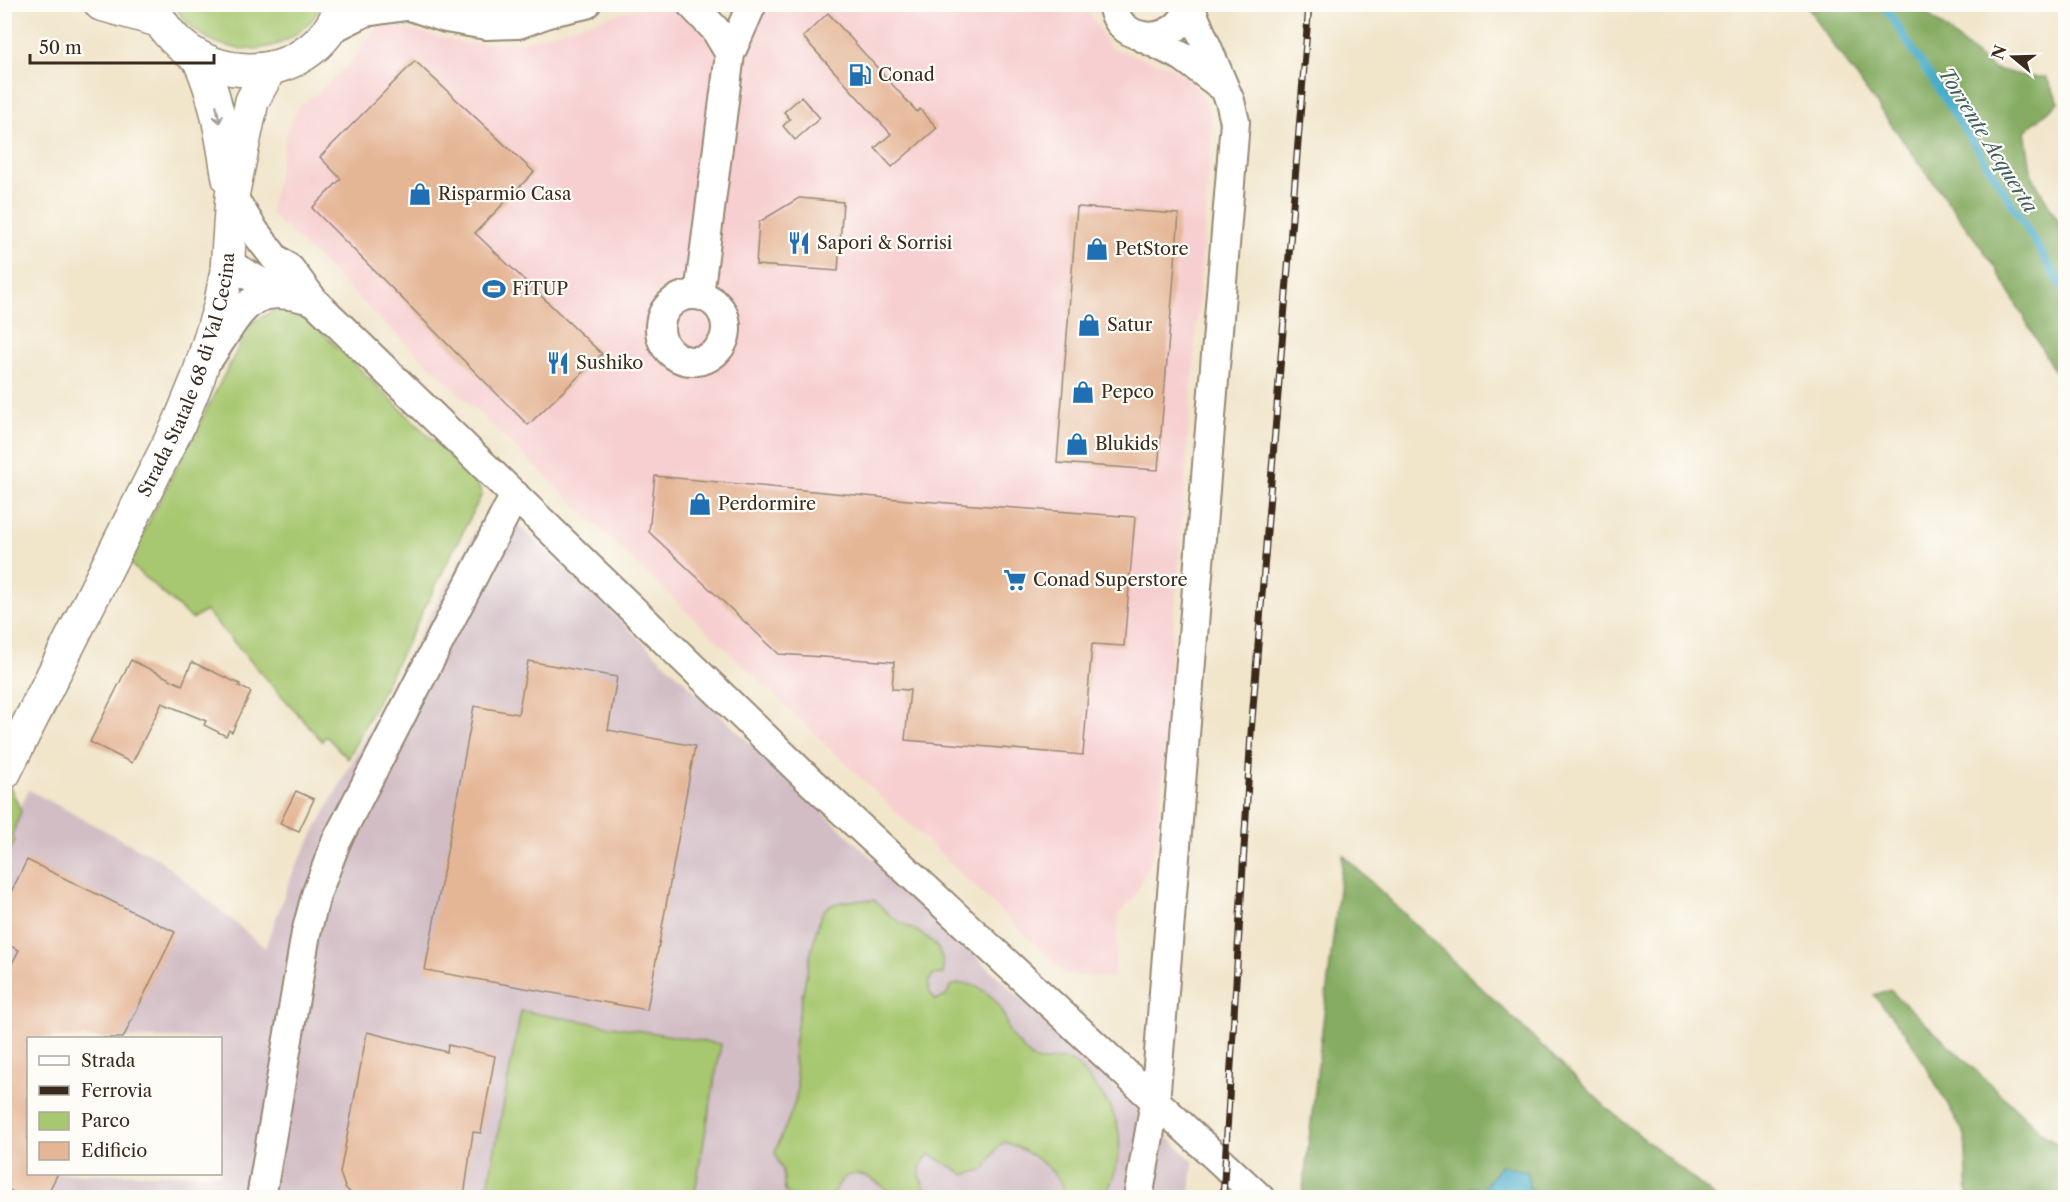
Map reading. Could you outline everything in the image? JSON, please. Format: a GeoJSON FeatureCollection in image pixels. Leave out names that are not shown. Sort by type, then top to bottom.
{"type":"FeatureCollection","features":[{"type":"Feature","properties":{"kind":"main road"},"geometry":{"type":"LineString","coordinates":[[101,4],[155,12],[175,42],[199,59],[220,68],[237,70],[270,68],[298,58],[315,45],[336,17]]}},
{"type":"Feature","properties":{"kind":"main road","name":"Strada Statale 68 di Val Cecina"},"geometry":{"type":"LineString","coordinates":[[199,59],[210,83],[217,109],[232,196]]}},
{"type":"Feature","properties":{"kind":"main road","name":"Strada Statale 68 di Val Cecina"},"geometry":{"type":"LineString","coordinates":[[4,773],[179,424],[201,370],[220,308],[227,263],[232,196],[252,101],[270,68]]}},
{"type":"Feature","properties":{"kind":"street"},"geometry":{"type":"LineString","coordinates":[[336,17],[405,5],[446,18],[486,25],[518,24],[554,11],[586,4]]}},
{"type":"Feature","properties":{"kind":"street"},"geometry":{"type":"LineString","coordinates":[[691,4],[715,29],[730,54]]}},
{"type":"Feature","properties":{"kind":"street"},"geometry":{"type":"LineString","coordinates":[[699,295],[730,54],[752,4]]}},
{"type":"Feature","properties":{"kind":"street"},"geometry":{"type":"LineString","coordinates":[[1111,6],[1124,27],[1183,57],[1222,86]]}},
{"type":"Feature","properties":{"kind":"street"},"geometry":{"type":"LineString","coordinates":[[1142,37],[1163,36],[1172,32],[1180,25],[1190,6]]}},
{"type":"Feature","properties":{"kind":"street"},"geometry":{"type":"LineString","coordinates":[[1138,1197],[1155,1102],[1235,122],[1230,101],[1190,6]]}},
{"type":"Feature","properties":{"kind":"street"},"geometry":{"type":"LineString","coordinates":[[232,196],[275,258],[290,269],[314,301],[809,780],[1260,1197]]}},
{"type":"Feature","properties":{"kind":"street"},"geometry":{"type":"LineString","coordinates":[[227,263],[255,256],[275,258]]}},
{"type":"Feature","properties":{"kind":"street"},"geometry":{"type":"LineString","coordinates":[[227,263],[280,293]]}},
{"type":"Feature","properties":{"kind":"street"},"geometry":{"type":"LineString","coordinates":[[201,370],[252,300],[270,292],[314,301]]}},
{"type":"Feature","properties":{"kind":"street"},"geometry":{"type":"LineString","coordinates":[[261,1197],[306,933],[316,895],[336,842],[515,495]]}},
{"type":"Feature","properties":{"kind":"shaded area"},"geometry":{"type":"Polygon","coordinates":[[[662,5],[682,8],[715,47],[747,53],[751,30],[763,5],[1085,5],[1110,48],[1168,66],[1190,78],[1205,101],[1211,118],[1210,152],[1157,844],[1135,896],[1119,914],[1114,978],[1066,974],[270,213],[288,127],[300,105],[318,93],[348,65],[380,23],[465,43],[522,42],[641,7],[662,5]]]}},
{"type":"Feature","properties":{"kind":"shaded area"},"geometry":{"type":"Polygon","coordinates":[[[492,500],[1193,1161],[1190,1197],[5,1197],[4,837],[29,790],[160,860],[265,948],[293,872],[492,500]]]}},
{"type":"Feature","properties":{"kind":"green space"},"geometry":{"type":"Polygon","coordinates":[[[174,5],[322,5],[308,25],[290,38],[270,47],[248,49],[227,46],[207,38],[189,24],[174,5]]]}},
{"type":"Feature","properties":{"kind":"green space"},"geometry":{"type":"Polygon","coordinates":[[[1807,5],[1917,5],[1992,68],[2028,77],[2046,77],[2059,102],[2025,131],[2032,177],[2065,232],[2065,390],[1994,265],[1818,24],[1807,5]]]}},
{"type":"Feature","properties":{"kind":"green space"},"geometry":{"type":"Polygon","coordinates":[[[278,308],[297,308],[477,483],[482,494],[348,759],[326,736],[322,741],[206,611],[192,619],[128,562],[251,323],[278,308]]]}},
{"type":"Feature","properties":{"kind":"green space"},"geometry":{"type":"Polygon","coordinates":[[[10,787],[21,811],[12,835],[15,841],[5,860],[5,799],[10,787]]]}},
{"type":"Feature","properties":{"kind":"green space"},"geometry":{"type":"Polygon","coordinates":[[[1343,855],[1609,1110],[1715,1197],[1553,1198],[1550,1194],[1547,1197],[1539,1197],[1529,1187],[1482,1190],[1471,1187],[1465,1197],[1302,1198],[1343,855]]]}},
{"type":"Feature","properties":{"kind":"green space"},"geometry":{"type":"Polygon","coordinates":[[[874,900],[892,917],[927,937],[939,951],[943,961],[943,974],[933,975],[928,983],[930,993],[936,1000],[946,996],[951,986],[959,984],[981,989],[999,1005],[1010,1034],[1031,1057],[1040,1061],[1061,1059],[1071,1061],[1081,1069],[1102,1094],[1111,1108],[1119,1136],[1117,1164],[1105,1197],[1065,1197],[1057,1178],[1042,1162],[1004,1142],[997,1148],[985,1169],[965,1175],[930,1154],[921,1165],[920,1175],[923,1186],[930,1197],[892,1197],[876,1182],[854,1174],[841,1181],[829,1197],[792,1197],[785,1191],[783,1172],[775,1153],[797,1092],[794,1047],[816,932],[825,909],[830,906],[848,901],[874,900]]]}},
{"type":"Feature","properties":{"kind":"green space"},"geometry":{"type":"Polygon","coordinates":[[[1890,990],[2043,1134],[2065,1150],[2065,1197],[1968,1197],[1965,1135],[1910,1039],[1874,995],[1890,990]]]}},
{"type":"Feature","properties":{"kind":"green space"},"geometry":{"type":"Polygon","coordinates":[[[521,1011],[721,1044],[694,1197],[486,1197],[521,1011]]]}},
{"type":"Feature","properties":{"kind":"water"},"geometry":{"type":"Polygon","coordinates":[[[1501,1165],[1528,1172],[1529,1187],[1539,1197],[1465,1197],[1471,1187],[1482,1190],[1501,1165]]]}},
{"type":"Feature","properties":{"kind":"building"},"geometry":{"type":"Polygon","coordinates":[[[828,13],[917,112],[920,109],[937,128],[892,167],[875,148],[891,134],[803,37],[828,13]]]}},
{"type":"Feature","properties":{"kind":"building","name":"Risparmio Casa"},"geometry":{"type":"Polygon","coordinates":[[[415,61],[534,172],[475,233],[602,354],[528,425],[312,208],[341,179],[320,157],[415,61]]]}},
{"type":"Feature","properties":{"kind":"building"},"geometry":{"type":"Polygon","coordinates":[[[801,97],[820,118],[795,140],[783,126],[790,119],[784,112],[801,97]]]}},
{"type":"Feature","properties":{"kind":"building","name":"Sapori & Sorrisi"},"geometry":{"type":"Polygon","coordinates":[[[799,198],[843,202],[838,271],[756,265],[759,222],[799,198]]]}},
{"type":"Feature","properties":{"kind":"building"},"geometry":{"type":"Polygon","coordinates":[[[1077,207],[1179,214],[1158,470],[1057,463],[1077,207]]]}},
{"type":"Feature","properties":{"kind":"building"},"geometry":{"type":"Polygon","coordinates":[[[655,476],[908,500],[1135,517],[1124,646],[1092,644],[1083,755],[905,740],[910,690],[892,689],[894,662],[779,654],[649,532],[655,476]]]}},
{"type":"Feature","properties":{"kind":"building"},"geometry":{"type":"Polygon","coordinates":[[[131,660],[182,685],[192,662],[240,684],[239,686],[251,692],[232,732],[229,730],[226,736],[204,725],[206,721],[162,703],[132,763],[90,742],[131,660]]]}},
{"type":"Feature","properties":{"kind":"building"},"geometry":{"type":"Polygon","coordinates":[[[528,661],[617,677],[608,730],[695,746],[647,1010],[425,970],[474,706],[518,714],[528,661]]]}},
{"type":"Feature","properties":{"kind":"building"},"geometry":{"type":"Polygon","coordinates":[[[296,791],[314,799],[299,831],[280,823],[296,791]]]}},
{"type":"Feature","properties":{"kind":"building"},"geometry":{"type":"Polygon","coordinates":[[[27,860],[175,932],[123,1037],[27,1037],[27,1175],[57,1175],[46,1197],[24,1197],[4,1188],[4,979],[19,950],[4,943],[4,906],[27,860]]]}},
{"type":"Feature","properties":{"kind":"building"},"geometry":{"type":"Polygon","coordinates":[[[367,1032],[447,1052],[448,1045],[495,1056],[481,1133],[473,1132],[464,1197],[354,1197],[345,1187],[340,1173],[367,1032]]]}},
{"type":"Feature","properties":{"kind":"waterway","name":"Torrente Acquerta"},"geometry":{"type":"LineString","coordinates":[[1883,4],[2000,184],[2066,294]]}},
{"type":"Feature","properties":{"kind":"railway"},"geometry":{"type":"LineString","coordinates":[[1223,1198],[1251,733],[1309,4]]}},
{"type":"Feature","properties":{"kind":"place","name":"Conad"},"geometry":{"type":"Point","coordinates":[860,75]}},
{"type":"Feature","properties":{"kind":"place","name":"Risparmio Casa"},"geometry":{"type":"Point","coordinates":[420,194]}},
{"type":"Feature","properties":{"kind":"place","name":"Sapori & Sorrisi"},"geometry":{"type":"Point","coordinates":[799,243]}},
{"type":"Feature","properties":{"kind":"place","name":"PetStore"},"geometry":{"type":"Point","coordinates":[1097,249]}},
{"type":"Feature","properties":{"kind":"place","name":"FiTUP"},"geometry":{"type":"Point","coordinates":[494,289]}},
{"type":"Feature","properties":{"kind":"place","name":"Satur"},"geometry":{"type":"Point","coordinates":[1089,325]}},
{"type":"Feature","properties":{"kind":"place","name":"Sushiko"},"geometry":{"type":"Point","coordinates":[558,363]}},
{"type":"Feature","properties":{"kind":"place","name":"Pepco"},"geometry":{"type":"Point","coordinates":[1083,392]}},
{"type":"Feature","properties":{"kind":"place","name":"Blukids"},"geometry":{"type":"Point","coordinates":[1077,444]}},
{"type":"Feature","properties":{"kind":"place","name":"Perdormire"},"geometry":{"type":"Point","coordinates":[700,504]}},
{"type":"Feature","properties":{"kind":"place","name":"Conad Superstore"},"geometry":{"type":"Point","coordinates":[1015,580]}}]}
